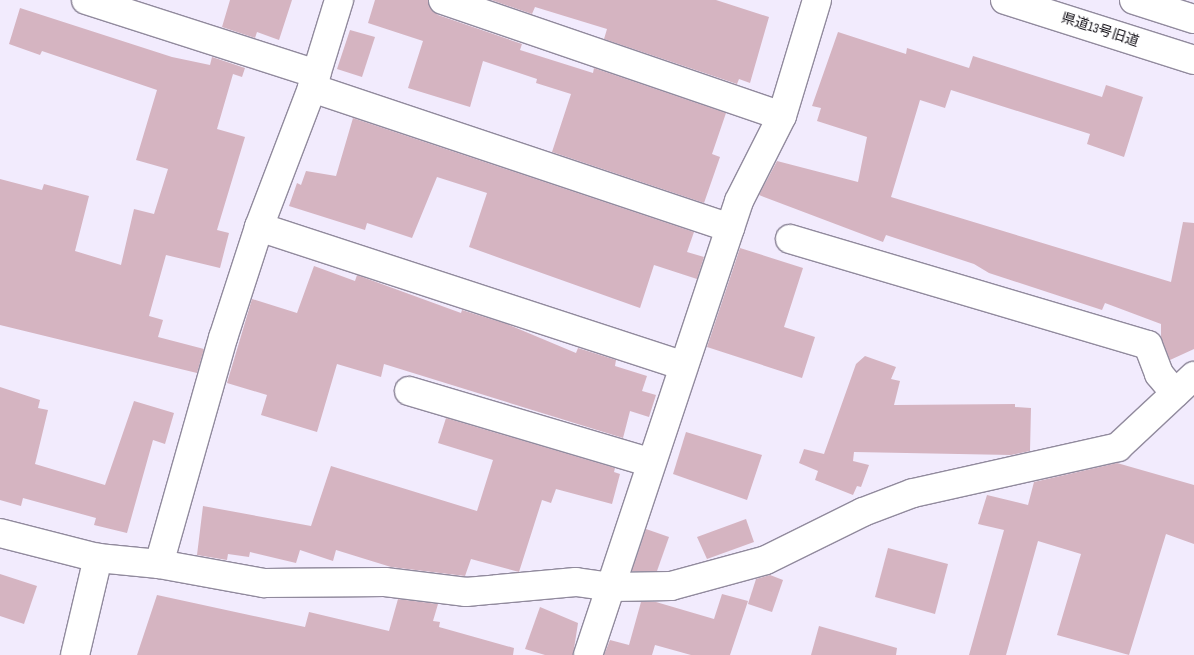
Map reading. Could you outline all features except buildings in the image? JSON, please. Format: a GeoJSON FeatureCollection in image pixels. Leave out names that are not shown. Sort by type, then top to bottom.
{"type":"FeatureCollection","features":[{"type":"Feature","properties":{"kind":"street"},"geometry":{"type":"LineString","coordinates":[[86,0],[730,228]]}},
{"type":"Feature","properties":{"kind":"street"},"geometry":{"type":"LineString","coordinates":[[159,564],[259,227],[314,81],[339,0]]}},
{"type":"Feature","properties":{"kind":"street"},"geometry":{"type":"LineString","coordinates":[[443,0],[782,116]]}},
{"type":"Feature","properties":{"kind":"street"},"geometry":{"type":"LineString","coordinates":[[588,655],[612,587],[649,462],[682,365],[730,228],[782,116],[817,0]]}},
{"type":"Feature","properties":{"kind":"street","name":"県道13号旧道"},"geometry":{"type":"LineString","coordinates":[[1005,0],[1194,60]]}},
{"type":"Feature","properties":{"kind":"street"},"geometry":{"type":"LineString","coordinates":[[1134,0],[1194,19]]}},
{"type":"Feature","properties":{"kind":"street"},"geometry":{"type":"LineString","coordinates":[[259,227],[682,365]]}},
{"type":"Feature","properties":{"kind":"street"},"geometry":{"type":"LineString","coordinates":[[0,533],[98,558],[159,564],[264,583],[385,582],[466,592],[576,582],[612,587],[680,584],[766,560],[863,512],[913,493],[1118,447],[1184,385],[1159,374],[1148,345],[790,239]]}},
{"type":"Feature","properties":{"kind":"street"},"geometry":{"type":"LineString","coordinates":[[409,391],[649,462]]}},
{"type":"Feature","properties":{"kind":"street"},"geometry":{"type":"LineString","coordinates":[[75,655],[98,558]]}}]}
